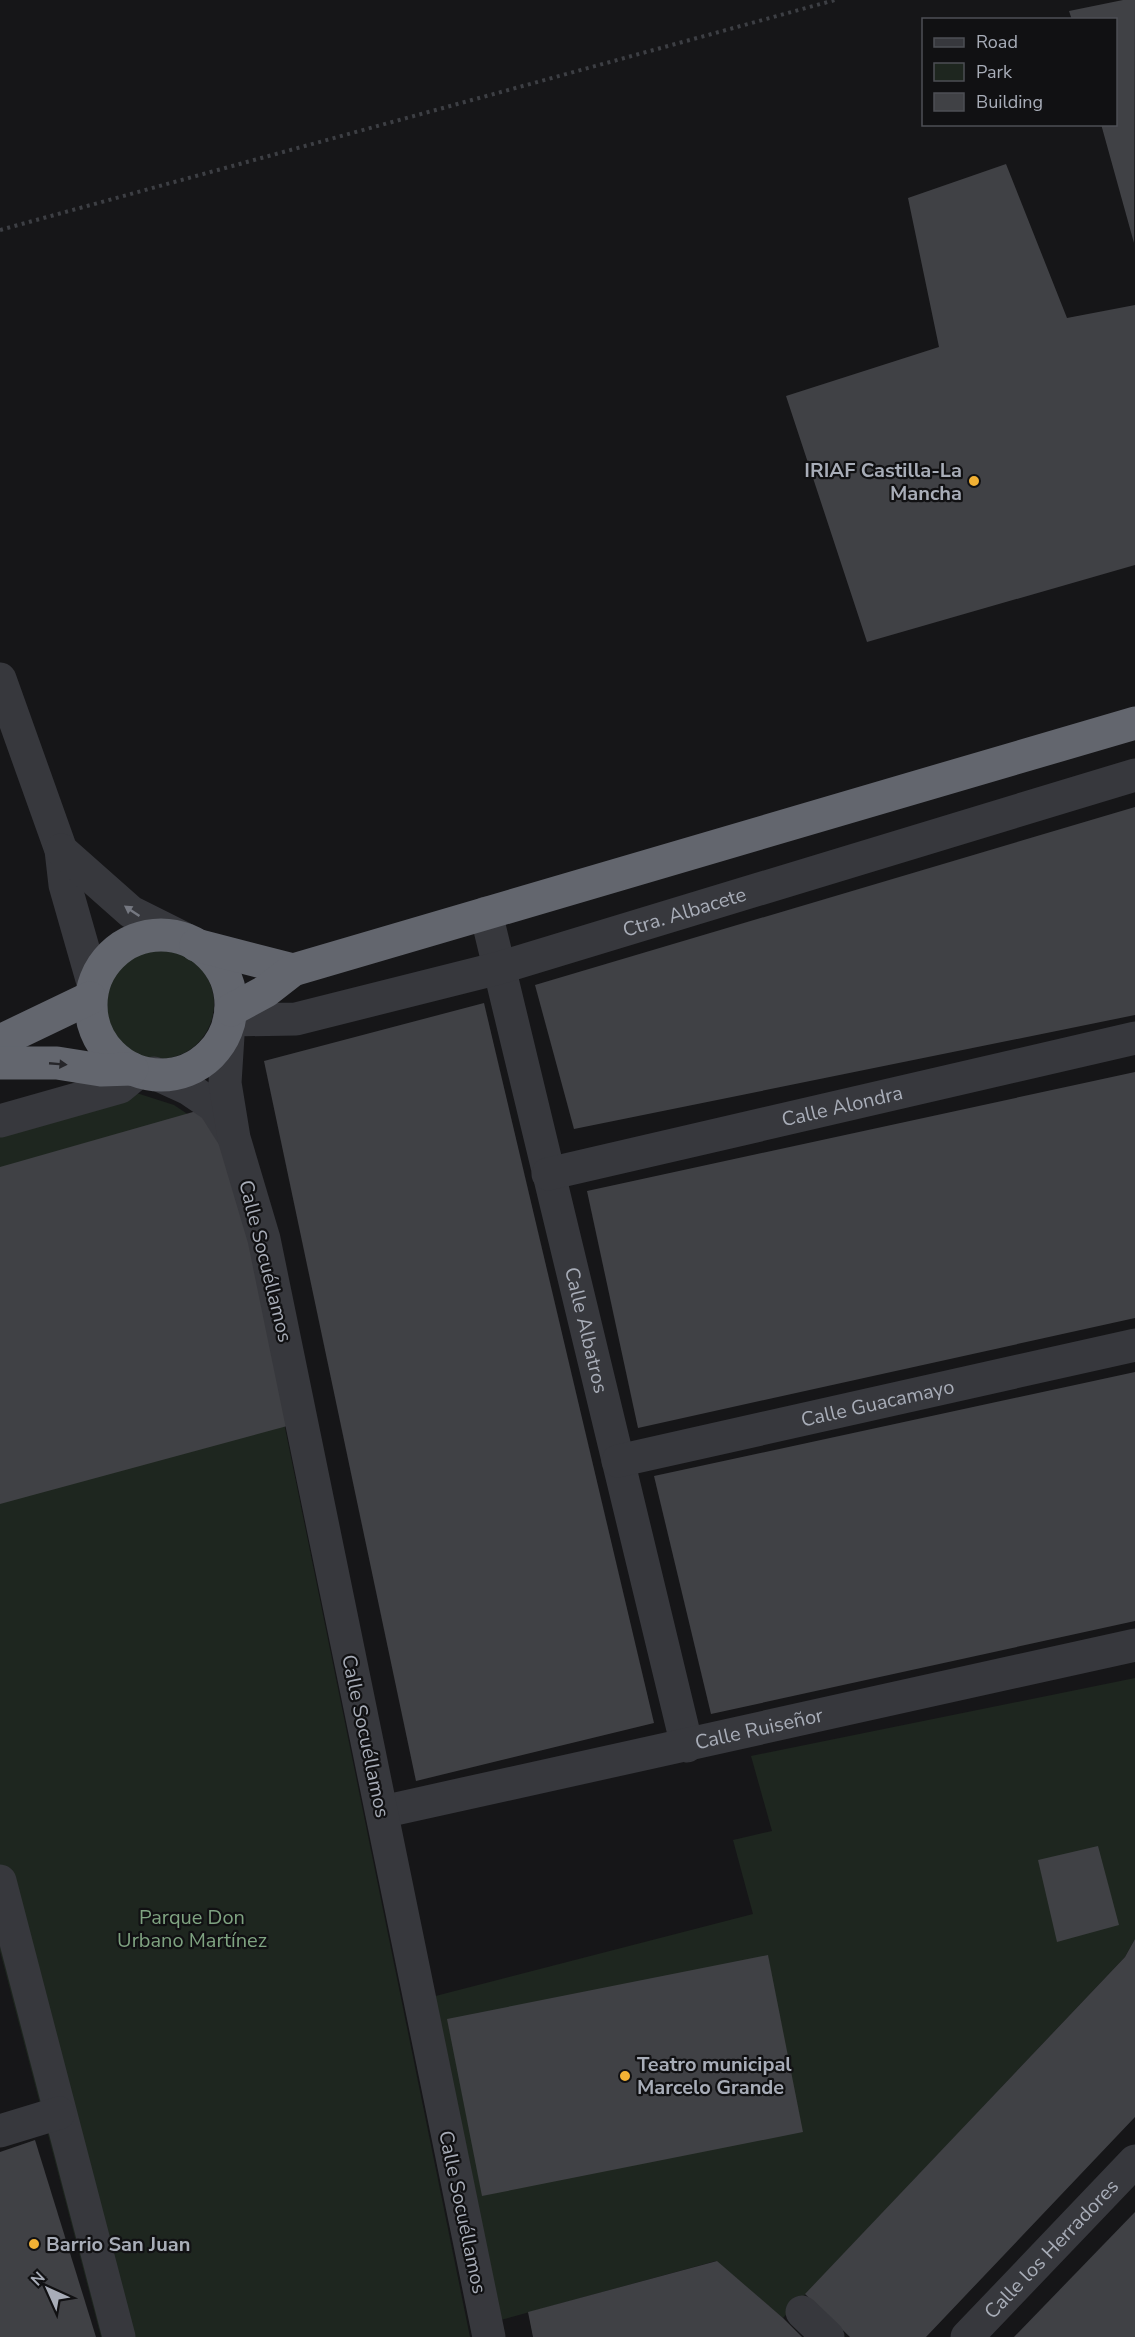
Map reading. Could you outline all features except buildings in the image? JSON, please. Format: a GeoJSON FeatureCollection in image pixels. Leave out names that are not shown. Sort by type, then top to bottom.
{"type":"FeatureCollection","features":[{"type":"Feature","properties":{"kind":"highway"},"geometry":{"type":"LineString","coordinates":[[230,1015],[293,970],[1135,723]]}},
{"type":"Feature","properties":{"kind":"highway"},"geometry":{"type":"LineString","coordinates":[[142,1072],[120,1064],[103,1046],[92,1022],[92,990],[105,961],[133,940],[159,935],[190,941],[293,970]]}},
{"type":"Feature","properties":{"kind":"highway"},"geometry":{"type":"LineString","coordinates":[[0,1063],[57,1063],[101,1070],[173,1075],[201,1063],[218,1046],[230,1015],[230,995],[222,971],[215,960],[190,941]]}},
{"type":"Feature","properties":{"kind":"highway"},"geometry":{"type":"LineString","coordinates":[[0,1041],[62,1010],[92,990]]}},
{"type":"Feature","properties":{"kind":"street"},"geometry":{"type":"LineString","coordinates":[[0,679],[61,850],[65,885],[92,990]]}},
{"type":"Feature","properties":{"kind":"street","name":"Ctra. Albacete"},"geometry":{"type":"LineString","coordinates":[[230,1015],[296,1019],[500,969],[1135,775]]}},
{"type":"Feature","properties":{"kind":"street"},"geometry":{"type":"LineString","coordinates":[[61,850],[131,912],[190,941]]}},
{"type":"Feature","properties":{"kind":"street","name":"Calle Albatros"},"geometry":{"type":"LineString","coordinates":[[486,913],[687,1746]]}},
{"type":"Feature","properties":{"kind":"street","name":"Calle Socuéllamos"},"geometry":{"type":"LineString","coordinates":[[230,1015],[225,1083],[234,1138],[264,1239],[489,2337]]}},
{"type":"Feature","properties":{"kind":"street","name":"Calle Alondra"},"geometry":{"type":"LineString","coordinates":[[548,1174],[1135,1038]]}},
{"type":"Feature","properties":{"kind":"street"},"geometry":{"type":"LineString","coordinates":[[0,1121],[120,1087],[142,1072]]}},
{"type":"Feature","properties":{"kind":"street","name":"Calle Socuéllamos"},"geometry":{"type":"LineString","coordinates":[[142,1072],[189,1089],[214,1107],[234,1138]]}},
{"type":"Feature","properties":{"kind":"street","name":"Calle Guacamayo"},"geometry":{"type":"LineString","coordinates":[[618,1461],[1135,1345]]}},
{"type":"Feature","properties":{"kind":"street","name":"Calle Ruiseñor"},"geometry":{"type":"LineString","coordinates":[[382,1812],[1135,1645]]}},
{"type":"Feature","properties":{"kind":"street"},"geometry":{"type":"LineString","coordinates":[[0,1881],[119,2337]]}},
{"type":"Feature","properties":{"kind":"street"},"geometry":{"type":"LineString","coordinates":[[0,2131],[59,2113]]}},
{"type":"Feature","properties":{"kind":"street","name":"Calle los Herradores"},"geometry":{"type":"LineString","coordinates":[[967,2337],[1135,2161]]}},
{"type":"Feature","properties":{"kind":"street"},"geometry":{"type":"LineString","coordinates":[[802,2312],[828,2337]]}},
{"type":"Feature","properties":{"kind":"path"},"geometry":{"type":"LineString","coordinates":[[0,230],[835,0]]}},
{"type":"Feature","properties":{"kind":"green space"},"geometry":{"type":"Polygon","coordinates":[[[159,949],[180,953],[198,965],[210,983],[214,1004],[210,1025],[198,1043],[180,1055],[159,1059],[138,1055],[120,1043],[108,1025],[104,1004],[108,983],[120,965],[138,953],[159,949]]]}},
{"type":"Feature","properties":{"kind":"green space","name":"Parque Don Urbano Martínez"},"geometry":{"type":"Polygon","coordinates":[[[124,1089],[174,1105],[204,1125],[238,1197],[470,2337],[101,2337],[0,1951],[0,1133],[124,1089]]]}},
{"type":"Feature","properties":{"kind":"green space"},"geometry":{"type":"Polygon","coordinates":[[[1135,1678],[1135,1939],[1125,1957],[783,2318],[716,2261],[486,2324],[420,2000],[753,1914],[733,1840],[772,1831],[751,1756],[1135,1678]]]}},
{"type":"Feature","properties":{"kind":"place","name":"IRIAF Castilla-La Mancha"},"geometry":{"type":"Point","coordinates":[974,481]}},
{"type":"Feature","properties":{"kind":"place","name":"Teatro municipal Marcelo Grande"},"geometry":{"type":"Point","coordinates":[625,2076]}},
{"type":"Feature","properties":{"kind":"place","name":"Barrio San Juan"},"geometry":{"type":"Point","coordinates":[34,2244]}}]}
